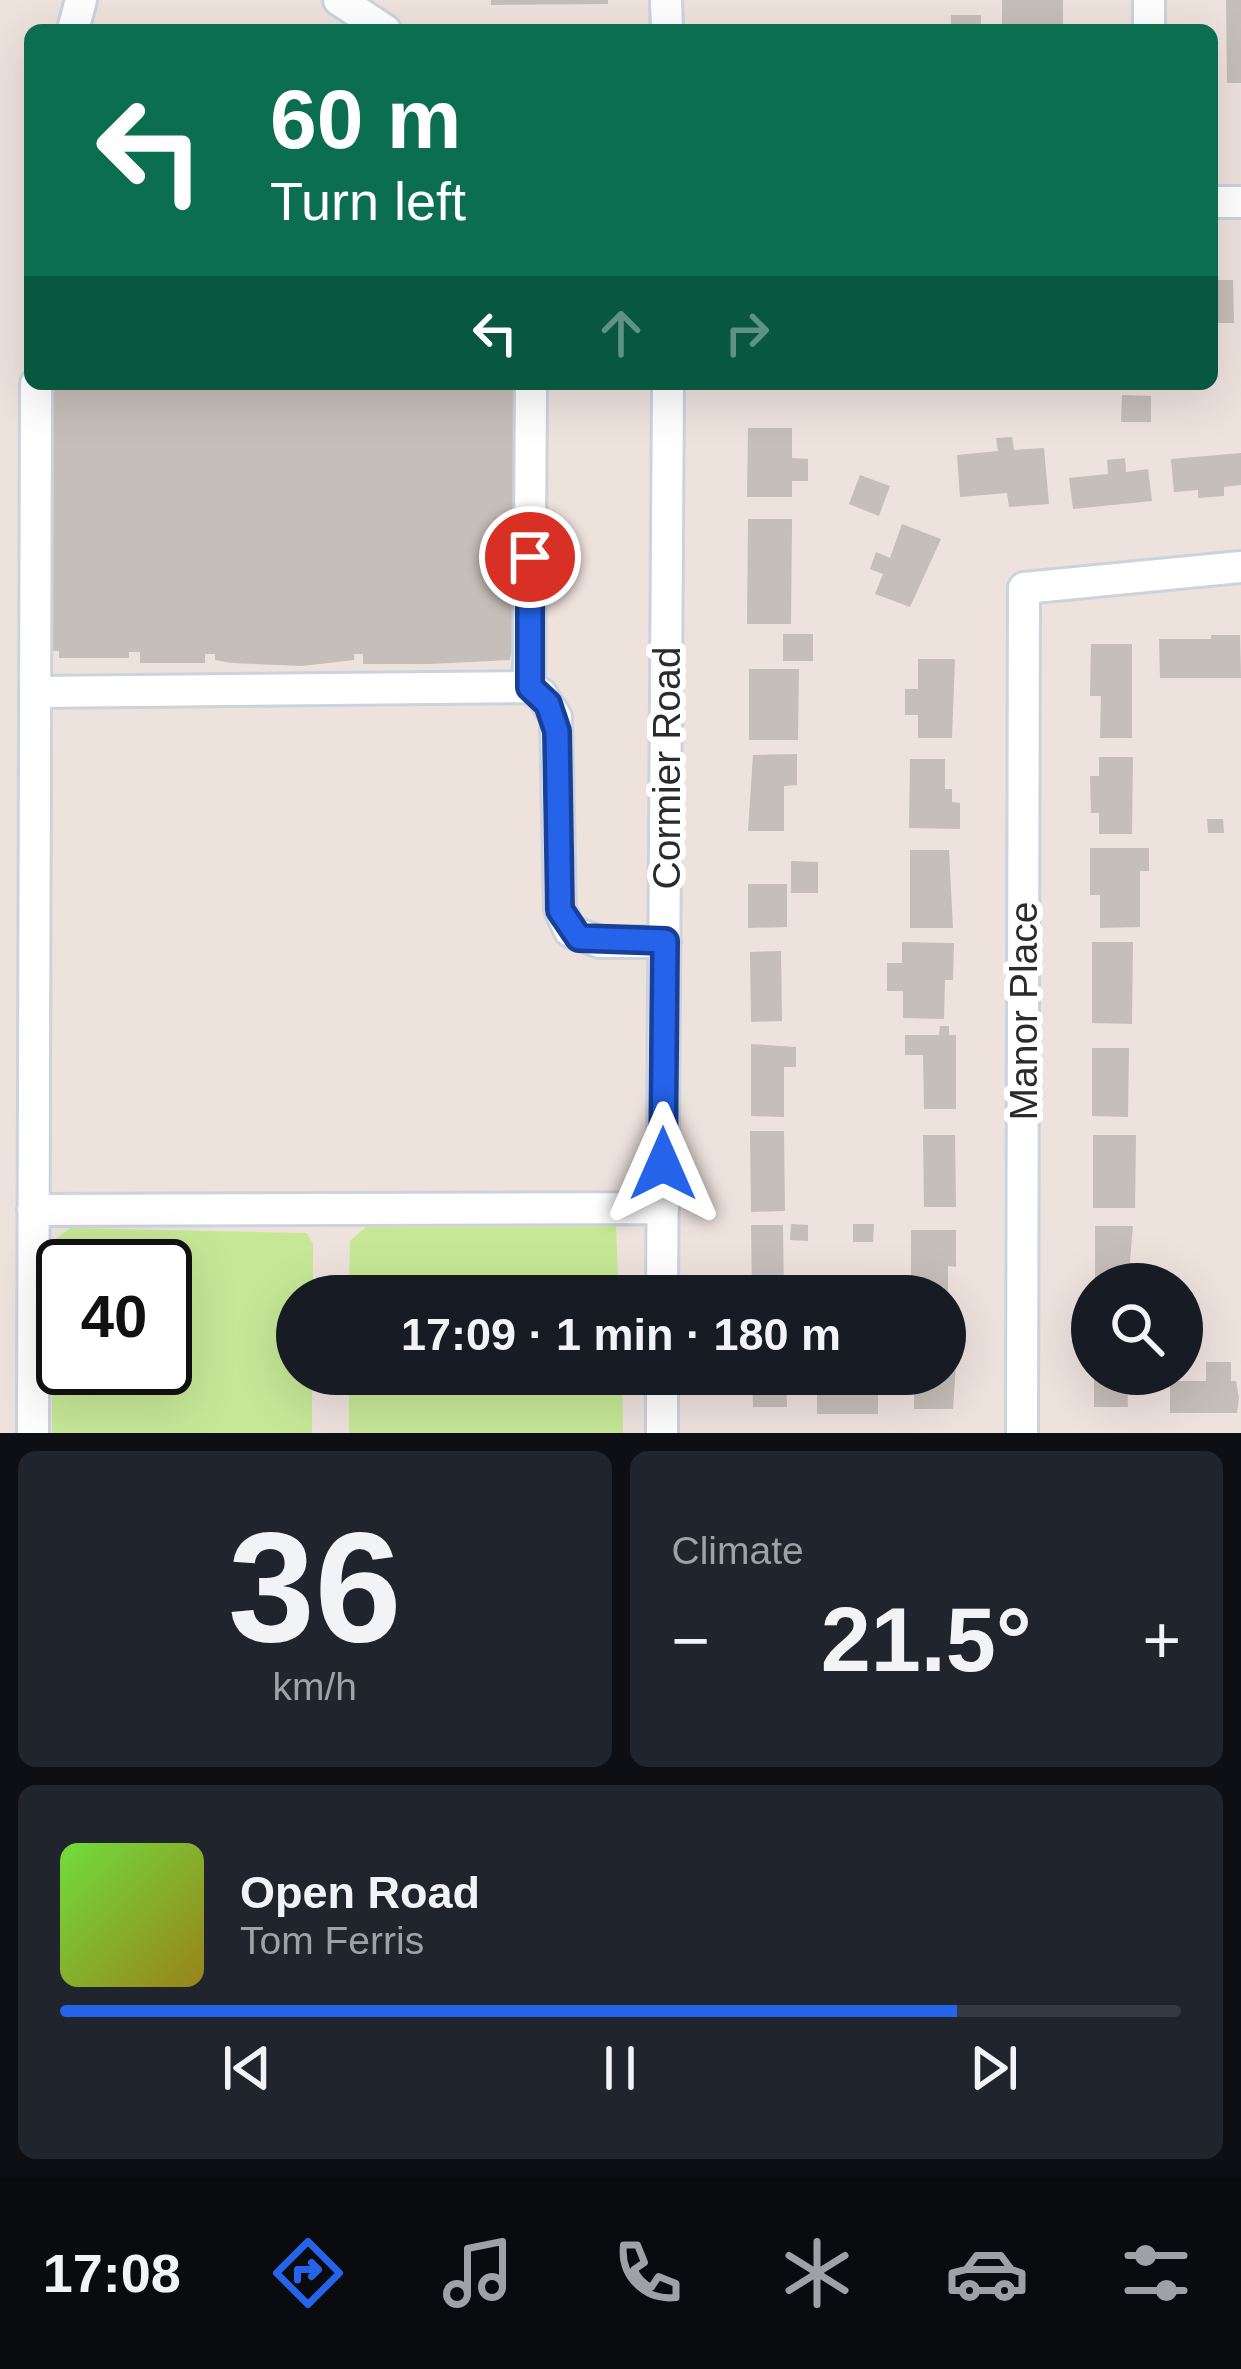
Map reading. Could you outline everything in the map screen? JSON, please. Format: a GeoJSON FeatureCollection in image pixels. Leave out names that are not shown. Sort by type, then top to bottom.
{"type":"FeatureCollection","features":[{"type":"Feature","properties":{"kind":"street"},"geometry":{"type":"LineString","coordinates":[[339,0],[376,24]]}},
{"type":"Feature","properties":{"kind":"street"},"geometry":{"type":"LineString","coordinates":[[33,1433],[36,390]]}},
{"type":"Feature","properties":{"kind":"street"},"geometry":{"type":"LineString","coordinates":[[531,390],[530,687],[556,718],[560,910],[570,931],[600,942],[665,941]]}},
{"type":"Feature","properties":{"kind":"street","name":"Cormier Road"},"geometry":{"type":"LineString","coordinates":[[662,1275],[668,390]]}},
{"type":"Feature","properties":{"kind":"street","name":"Manor Place"},"geometry":{"type":"LineString","coordinates":[[1022,1433],[1024,588],[1241,567]]}},
{"type":"Feature","properties":{"kind":"street"},"geometry":{"type":"LineString","coordinates":[[35,692],[530,687]]}},
{"type":"Feature","properties":{"kind":"street"},"geometry":{"type":"LineString","coordinates":[[33,1210],[663,1208]]}},
{"type":"Feature","properties":{"kind":"street"},"geometry":{"type":"LineString","coordinates":[[662,1395],[662,1433]]}},
{"type":"Feature","properties":{"kind":"green space"},"geometry":{"type":"Polygon","coordinates":[[[616,1226],[618,1275],[349,1275],[350,1241],[366,1227],[616,1226]]]}},
{"type":"Feature","properties":{"kind":"green space"},"geometry":{"type":"Polygon","coordinates":[[[70,1228],[307,1233],[313,1244],[313,1275],[276,1275],[276,1395],[312,1395],[312,1433],[52,1433],[52,1395],[192,1395],[192,1239],[56,1239],[70,1228]]]}},
{"type":"Feature","properties":{"kind":"green space"},"geometry":{"type":"Polygon","coordinates":[[[349,1395],[622,1395],[623,1433],[349,1433],[349,1395]]]}},
{"type":"Feature","properties":{"kind":"building"},"geometry":{"type":"Polygon","coordinates":[[[491,0],[608,0],[608,4],[491,5],[491,0]]]}},
{"type":"Feature","properties":{"kind":"building"},"geometry":{"type":"Polygon","coordinates":[[[1002,0],[1063,0],[1063,24],[1002,24],[1002,0]]]}},
{"type":"Feature","properties":{"kind":"building"},"geometry":{"type":"Polygon","coordinates":[[[1226,0],[1241,0],[1241,83],[1227,83],[1226,0]]]}},
{"type":"Feature","properties":{"kind":"building"},"geometry":{"type":"Polygon","coordinates":[[[951,15],[981,15],[981,24],[951,24],[951,15]]]}},
{"type":"Feature","properties":{"kind":"building"},"geometry":{"type":"Polygon","coordinates":[[[1218,280],[1233,280],[1234,323],[1218,323],[1218,280]]]}},
{"type":"Feature","properties":{"kind":"building"},"geometry":{"type":"Polygon","coordinates":[[[51,390],[516,390],[517,653],[511,653],[510,660],[363,664],[363,654],[354,654],[354,660],[302,666],[232,663],[205,654],[205,663],[140,663],[140,652],[129,652],[129,658],[59,658],[59,651],[52,651],[51,390]]]}},
{"type":"Feature","properties":{"kind":"building"},"geometry":{"type":"Polygon","coordinates":[[[1122,395],[1151,396],[1151,422],[1121,422],[1122,395]]]}},
{"type":"Feature","properties":{"kind":"building"},"geometry":{"type":"Polygon","coordinates":[[[748,428],[792,428],[792,458],[808,459],[808,481],[792,481],[792,497],[747,497],[748,428]]]}},
{"type":"Feature","properties":{"kind":"building"},"geometry":{"type":"Polygon","coordinates":[[[1012,437],[1014,450],[1044,448],[1049,504],[1009,507],[1007,493],[960,497],[957,455],[998,451],[996,438],[1012,437]]]}},
{"type":"Feature","properties":{"kind":"building"},"geometry":{"type":"Polygon","coordinates":[[[1241,453],[1241,485],[1224,487],[1224,496],[1198,498],[1198,490],[1174,492],[1171,459],[1241,453]]]}},
{"type":"Feature","properties":{"kind":"building"},"geometry":{"type":"Polygon","coordinates":[[[1125,458],[1126,472],[1148,469],[1152,501],[1073,509],[1069,478],[1108,474],[1107,460],[1125,458]]]}},
{"type":"Feature","properties":{"kind":"building"},"geometry":{"type":"Polygon","coordinates":[[[860,475],[890,486],[879,516],[849,504],[860,475]]]}},
{"type":"Feature","properties":{"kind":"building"},"geometry":{"type":"Polygon","coordinates":[[[748,519],[792,519],[791,624],[747,624],[748,519]]]}},
{"type":"Feature","properties":{"kind":"building"},"geometry":{"type":"Polygon","coordinates":[[[902,524],[941,539],[910,607],[875,594],[883,574],[870,569],[876,552],[890,558],[902,524]]]}},
{"type":"Feature","properties":{"kind":"building"},"geometry":{"type":"Polygon","coordinates":[[[783,634],[813,634],[813,661],[783,661],[783,634]]]}},
{"type":"Feature","properties":{"kind":"building"},"geometry":{"type":"Polygon","coordinates":[[[1211,635],[1240,635],[1241,678],[1160,678],[1159,639],[1211,639],[1211,635]]]}},
{"type":"Feature","properties":{"kind":"building"},"geometry":{"type":"Polygon","coordinates":[[[1091,644],[1132,644],[1132,738],[1100,738],[1101,696],[1090,696],[1091,644]]]}},
{"type":"Feature","properties":{"kind":"building"},"geometry":{"type":"Polygon","coordinates":[[[918,659],[955,659],[952,738],[918,738],[918,715],[905,715],[905,689],[918,689],[918,659]]]}},
{"type":"Feature","properties":{"kind":"building"},"geometry":{"type":"Polygon","coordinates":[[[749,669],[799,669],[798,740],[749,740],[749,669]]]}},
{"type":"Feature","properties":{"kind":"building"},"geometry":{"type":"Polygon","coordinates":[[[797,754],[797,785],[784,786],[784,831],[748,831],[753,755],[797,754]]]}},
{"type":"Feature","properties":{"kind":"building"},"geometry":{"type":"Polygon","coordinates":[[[1099,757],[1133,757],[1132,834],[1099,834],[1099,813],[1091,813],[1090,776],[1099,776],[1099,757]]]}},
{"type":"Feature","properties":{"kind":"building"},"geometry":{"type":"Polygon","coordinates":[[[910,759],[945,759],[945,789],[952,789],[952,802],[960,803],[960,829],[909,828],[910,759]]]}},
{"type":"Feature","properties":{"kind":"building"},"geometry":{"type":"Polygon","coordinates":[[[1207,819],[1223,819],[1224,833],[1208,833],[1207,819]]]}},
{"type":"Feature","properties":{"kind":"building"},"geometry":{"type":"Polygon","coordinates":[[[1090,848],[1149,848],[1149,871],[1140,871],[1140,927],[1100,928],[1100,895],[1090,895],[1090,848]]]}},
{"type":"Feature","properties":{"kind":"building"},"geometry":{"type":"Polygon","coordinates":[[[910,850],[949,850],[953,928],[910,928],[910,850]]]}},
{"type":"Feature","properties":{"kind":"building"},"geometry":{"type":"Polygon","coordinates":[[[791,861],[818,862],[818,893],[791,893],[791,861]]]}},
{"type":"Feature","properties":{"kind":"building"},"geometry":{"type":"Polygon","coordinates":[[[748,884],[787,884],[787,927],[748,928],[748,884]]]}},
{"type":"Feature","properties":{"kind":"building"},"geometry":{"type":"Polygon","coordinates":[[[902,942],[954,943],[953,980],[945,980],[944,1019],[903,1018],[903,991],[887,991],[887,963],[902,963],[902,942]]]}},
{"type":"Feature","properties":{"kind":"building"},"geometry":{"type":"Polygon","coordinates":[[[1092,942],[1133,942],[1132,1024],[1092,1023],[1092,942]]]}},
{"type":"Feature","properties":{"kind":"building"},"geometry":{"type":"Polygon","coordinates":[[[781,951],[782,1021],[751,1022],[750,952],[781,951]]]}},
{"type":"Feature","properties":{"kind":"building"},"geometry":{"type":"Polygon","coordinates":[[[940,1026],[949,1026],[949,1035],[956,1035],[956,1109],[924,1109],[923,1055],[905,1055],[905,1035],[939,1035],[940,1026]]]}},
{"type":"Feature","properties":{"kind":"building"},"geometry":{"type":"Polygon","coordinates":[[[751,1044],[796,1047],[796,1067],[784,1067],[784,1117],[751,1116],[751,1044]]]}},
{"type":"Feature","properties":{"kind":"building"},"geometry":{"type":"Polygon","coordinates":[[[1092,1048],[1129,1048],[1128,1117],[1092,1116],[1092,1048]]]}},
{"type":"Feature","properties":{"kind":"building"},"geometry":{"type":"Polygon","coordinates":[[[750,1131],[784,1131],[785,1211],[751,1212],[750,1131]]]}},
{"type":"Feature","properties":{"kind":"building"},"geometry":{"type":"Polygon","coordinates":[[[923,1135],[955,1135],[956,1207],[924,1207],[923,1135]]]}},
{"type":"Feature","properties":{"kind":"building"},"geometry":{"type":"Polygon","coordinates":[[[1093,1135],[1136,1135],[1135,1208],[1093,1208],[1093,1135]]]}},
{"type":"Feature","properties":{"kind":"building"},"geometry":{"type":"Polygon","coordinates":[[[791,1224],[808,1225],[808,1241],[790,1240],[791,1224]]]}},
{"type":"Feature","properties":{"kind":"building"},"geometry":{"type":"Polygon","coordinates":[[[853,1224],[874,1224],[873,1242],[853,1242],[853,1224]]]}},
{"type":"Feature","properties":{"kind":"building"},"geometry":{"type":"Polygon","coordinates":[[[751,1225],[783,1225],[784,1275],[752,1275],[751,1225]]]}},
{"type":"Feature","properties":{"kind":"building"},"geometry":{"type":"Polygon","coordinates":[[[1095,1226],[1133,1226],[1130,1263],[1095,1263],[1095,1226]]]}},
{"type":"Feature","properties":{"kind":"building"},"geometry":{"type":"Polygon","coordinates":[[[911,1230],[956,1230],[956,1267],[948,1266],[948,1275],[911,1275],[911,1230]]]}},
{"type":"Feature","properties":{"kind":"building"},"geometry":{"type":"Polygon","coordinates":[[[1206,1362],[1231,1362],[1231,1381],[1236,1381],[1239,1398],[1237,1413],[1170,1413],[1170,1395],[1203,1395],[1206,1362]]]}},
{"type":"Feature","properties":{"kind":"building"},"geometry":{"type":"Polygon","coordinates":[[[753,1395],[787,1395],[787,1407],[753,1407],[753,1395]]]}},
{"type":"Feature","properties":{"kind":"building"},"geometry":{"type":"Polygon","coordinates":[[[817,1395],[878,1395],[878,1414],[817,1414],[817,1395]]]}},
{"type":"Feature","properties":{"kind":"building"},"geometry":{"type":"Polygon","coordinates":[[[914,1395],[954,1395],[953,1409],[914,1409],[914,1395]]]}},
{"type":"Feature","properties":{"kind":"building"},"geometry":{"type":"Polygon","coordinates":[[[1094,1395],[1128,1395],[1128,1407],[1094,1407],[1094,1395]]]}},
{"type":"Feature","properties":{"kind":"route"},"geometry":{"type":"LineString","coordinates":[[530,557],[530,687],[541,694],[556,718],[560,910],[579,938],[665,941],[663,1164]]}}]}
